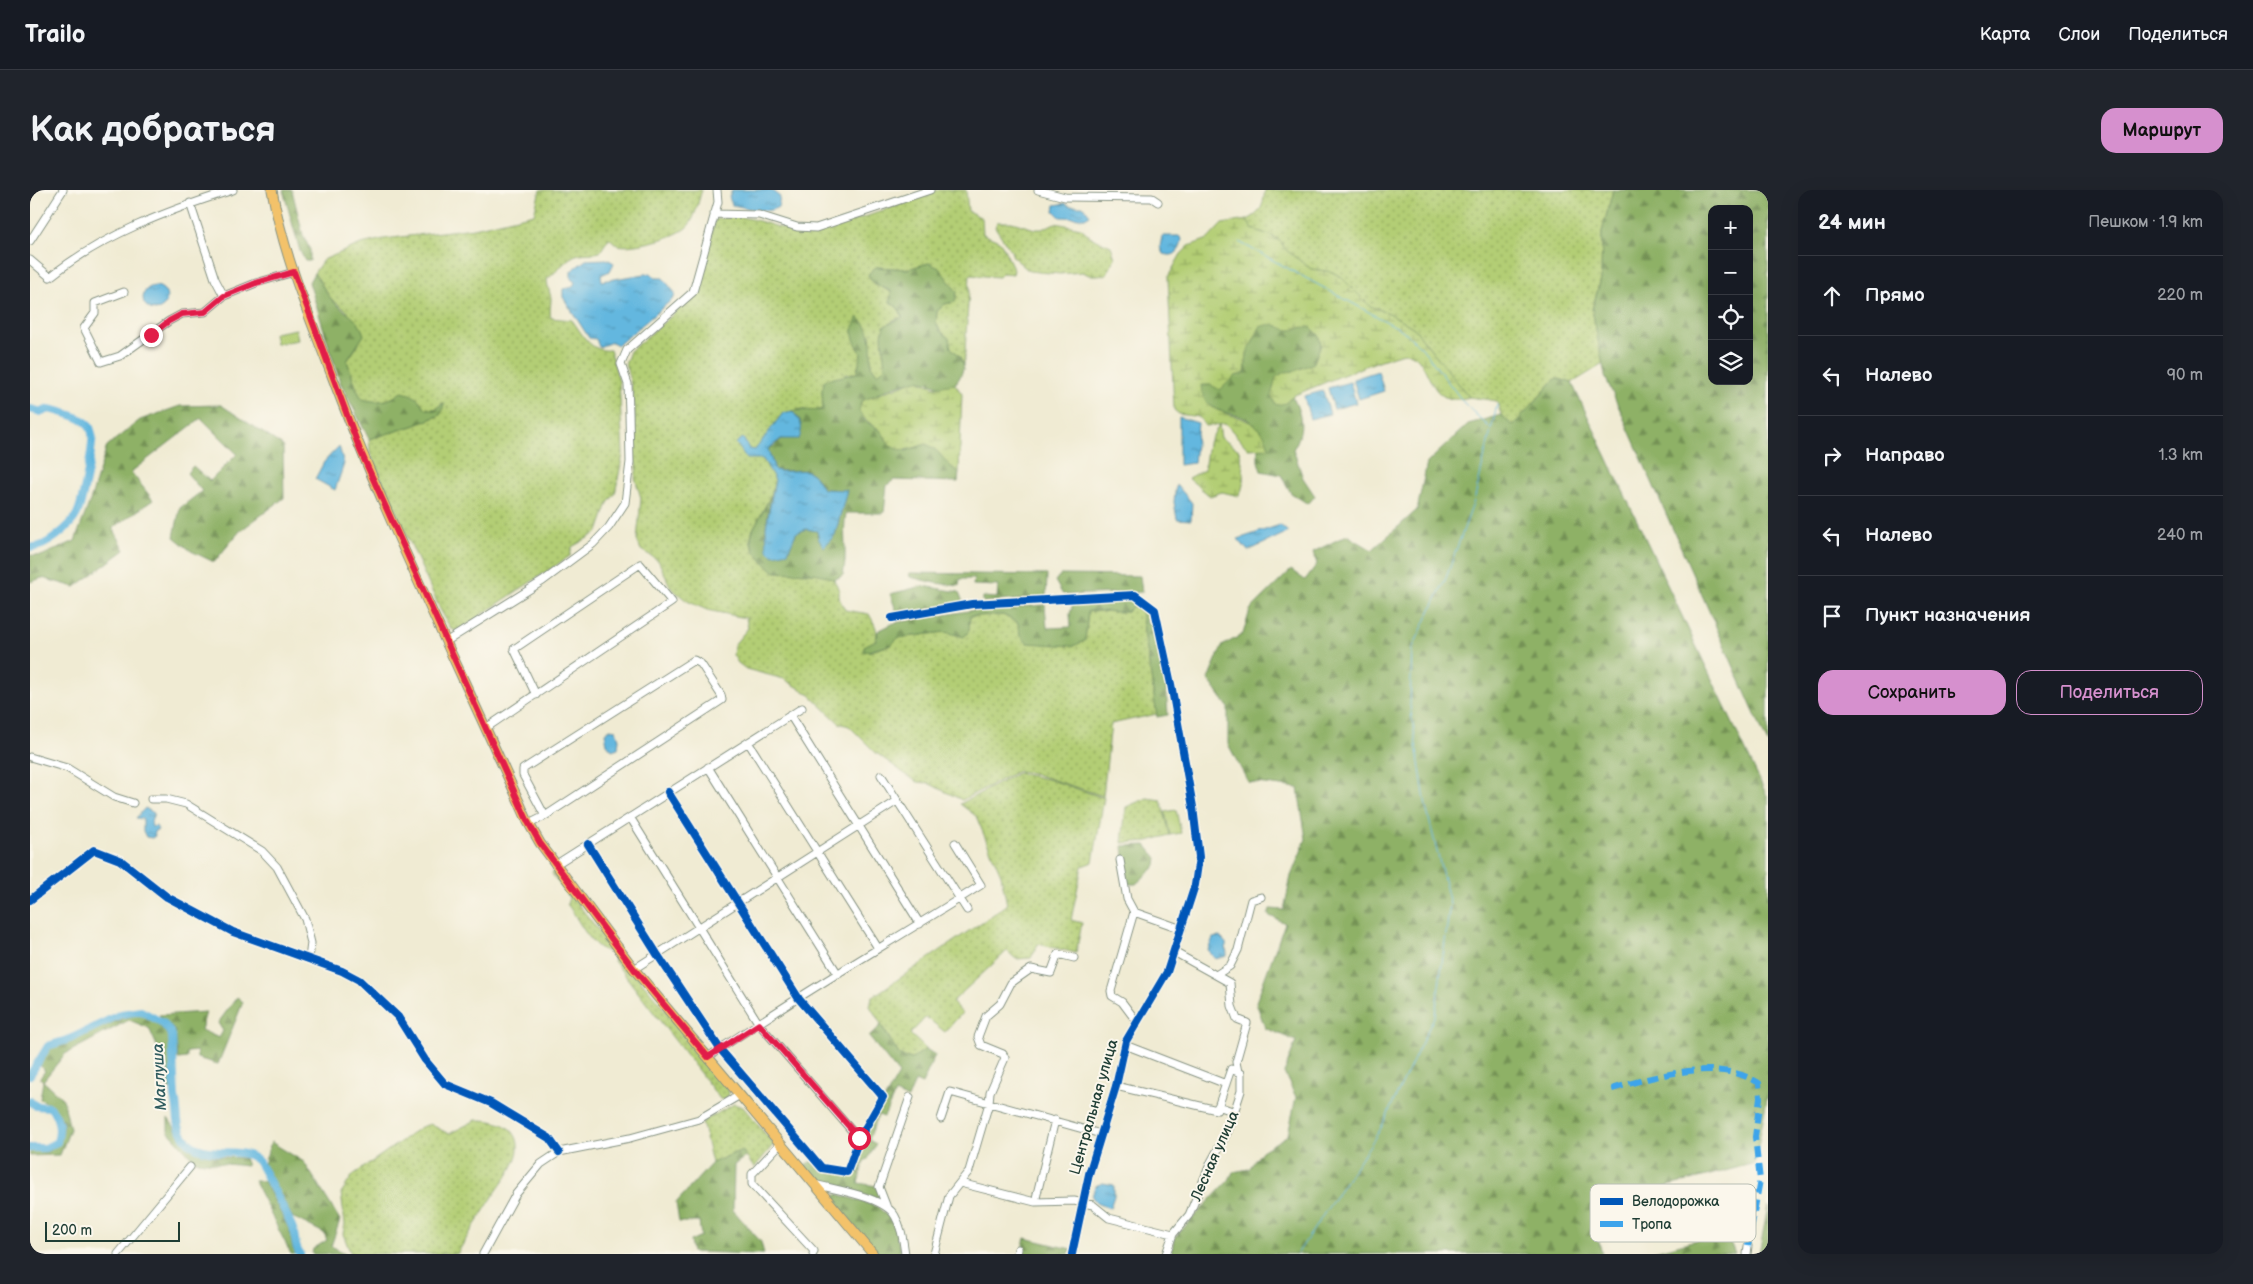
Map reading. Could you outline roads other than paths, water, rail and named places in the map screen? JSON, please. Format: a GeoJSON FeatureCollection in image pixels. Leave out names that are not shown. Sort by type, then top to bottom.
{"type":"FeatureCollection","features":[{"type":"Feature","properties":{"kind":"main road"},"geometry":{"type":"LineString","coordinates":[[272,190],[277,216],[294,272],[360,450],[529,824],[554,865],[634,969],[798,1167],[873,1254]]}},
{"type":"Feature","properties":{"kind":"street"},"geometry":{"type":"LineString","coordinates":[[30,241],[63,190]]}},
{"type":"Feature","properties":{"kind":"street"},"geometry":{"type":"LineString","coordinates":[[30,260],[50,277],[68,263],[109,239],[190,203],[233,190]]}},
{"type":"Feature","properties":{"kind":"street"},"geometry":{"type":"LineString","coordinates":[[447,641],[543,581],[593,544],[609,527],[620,511],[624,503],[630,462],[628,384],[621,364],[623,357],[627,350],[693,292],[718,202],[718,190]]}},
{"type":"Feature","properties":{"kind":"street"},"geometry":{"type":"LineString","coordinates":[[714,214],[759,215],[797,227],[816,228],[930,190]]}},
{"type":"Feature","properties":{"kind":"street"},"geometry":{"type":"LineString","coordinates":[[1038,190],[1065,198],[1152,198],[1158,202]]}},
{"type":"Feature","properties":{"kind":"street"},"geometry":{"type":"LineString","coordinates":[[190,203],[215,279],[224,296]]}},
{"type":"Feature","properties":{"kind":"street"},"geometry":{"type":"LineString","coordinates":[[124,292],[95,303],[95,314],[84,328],[101,362],[120,356],[182,314],[205,312],[224,296],[256,283],[294,272]]}},
{"type":"Feature","properties":{"kind":"street"},"geometry":{"type":"LineString","coordinates":[[486,728],[536,695],[672,602],[640,564],[514,649],[536,695]]}},
{"type":"Feature","properties":{"kind":"street","name":"Центральная улица"},"geometry":{"type":"LineString","coordinates":[[892,618],[972,604],[1135,595],[1155,610],[1172,684],[1193,806],[1198,857],[1195,885],[1167,972],[1137,1022],[1126,1045],[1083,1203],[1072,1254]]}},
{"type":"Feature","properties":{"kind":"street"},"geometry":{"type":"LineString","coordinates":[[529,824],[546,816],[722,700],[721,695],[701,664],[694,660],[523,769],[523,775],[546,816]]}},
{"type":"Feature","properties":{"kind":"street"},"geometry":{"type":"LineString","coordinates":[[554,865],[802,708]]}},
{"type":"Feature","properties":{"kind":"street"},"geometry":{"type":"LineString","coordinates":[[790,715],[920,924]]}},
{"type":"Feature","properties":{"kind":"street"},"geometry":{"type":"LineString","coordinates":[[748,742],[878,948]]}},
{"type":"Feature","properties":{"kind":"street"},"geometry":{"type":"LineString","coordinates":[[30,757],[67,768],[114,797],[132,803]]}},
{"type":"Feature","properties":{"kind":"street"},"geometry":{"type":"LineString","coordinates":[[708,767],[838,974]]}},
{"type":"Feature","properties":{"kind":"street"},"geometry":{"type":"LineString","coordinates":[[881,775],[967,910]]}},
{"type":"Feature","properties":{"kind":"street"},"geometry":{"type":"LineString","coordinates":[[588,844],[657,954],[720,1049],[822,1168],[848,1172],[859,1138],[883,1097],[799,999],[668,792]]}},
{"type":"Feature","properties":{"kind":"street"},"geometry":{"type":"LineString","coordinates":[[151,798],[166,799],[186,804],[262,851],[277,867],[305,919],[311,943],[309,959]]}},
{"type":"Feature","properties":{"kind":"street"},"geometry":{"type":"LineString","coordinates":[[634,969],[897,801]]}},
{"type":"Feature","properties":{"kind":"street"},"geometry":{"type":"LineString","coordinates":[[630,817],[759,1024],[859,1138]]}},
{"type":"Feature","properties":{"kind":"street"},"geometry":{"type":"LineString","coordinates":[[708,1057],[878,948],[981,885],[955,843]]}},
{"type":"Feature","properties":{"kind":"street"},"geometry":{"type":"LineString","coordinates":[[30,900],[94,850],[120,860],[167,897],[233,932],[309,959],[360,980],[391,1009],[425,1060],[445,1084],[491,1103],[549,1138],[559,1152]]}},
{"type":"Feature","properties":{"kind":"street"},"geometry":{"type":"LineString","coordinates":[[1120,860],[1127,899],[1134,912],[1182,929]]}},
{"type":"Feature","properties":{"kind":"street"},"geometry":{"type":"LineString","coordinates":[[1174,952],[1216,975],[1230,966],[1238,950],[1250,900],[1261,898]]}},
{"type":"Feature","properties":{"kind":"street"},"geometry":{"type":"LineString","coordinates":[[1134,912],[1111,991],[1112,996],[1122,1002],[1137,1022]]}},
{"type":"Feature","properties":{"kind":"street"},"geometry":{"type":"LineString","coordinates":[[934,1254],[949,1196],[970,1171],[989,1103],[990,1092],[1005,1058],[1003,1054],[981,1045],[978,1037],[986,1016],[1000,1004],[1011,983],[1031,969],[1051,973],[1058,954],[1074,958]]}},
{"type":"Feature","properties":{"kind":"street","name":"Лесная улица"},"geometry":{"type":"LineString","coordinates":[[1166,1254],[1172,1234],[1189,1215],[1211,1162],[1228,1131],[1241,1091],[1241,1073],[1238,1072],[1236,1062],[1247,1024],[1237,1019],[1232,1006],[1230,983],[1216,975]]}},
{"type":"Feature","properties":{"kind":"street"},"geometry":{"type":"LineString","coordinates":[[1126,1045],[1226,1084]]}},
{"type":"Feature","properties":{"kind":"street"},"geometry":{"type":"LineString","coordinates":[[1116,1086],[1217,1110],[1231,1069],[1238,1072]]}},
{"type":"Feature","properties":{"kind":"street"},"geometry":{"type":"LineString","coordinates":[[941,1119],[950,1092],[1101,1134]]}},
{"type":"Feature","properties":{"kind":"street"},"geometry":{"type":"LineString","coordinates":[[482,1254],[516,1194],[541,1164],[559,1152],[630,1138],[699,1119],[740,1095]]}},
{"type":"Feature","properties":{"kind":"street"},"geometry":{"type":"LineString","coordinates":[[905,1254],[900,1228],[895,1215],[886,1205],[879,1187],[910,1097]]}},
{"type":"Feature","properties":{"kind":"street"},"geometry":{"type":"LineString","coordinates":[[1218,1106],[1235,1112]]}},
{"type":"Feature","properties":{"kind":"street"},"geometry":{"type":"LineString","coordinates":[[1035,1202],[1055,1120]]}},
{"type":"Feature","properties":{"kind":"street"},"geometry":{"type":"LineString","coordinates":[[780,1144],[752,1174],[752,1184],[814,1251],[813,1254]]}},
{"type":"Feature","properties":{"kind":"street"},"geometry":{"type":"LineString","coordinates":[[798,1167],[811,1157]]}},
{"type":"Feature","properties":{"kind":"street"},"geometry":{"type":"LineString","coordinates":[[118,1254],[190,1167]]}},
{"type":"Feature","properties":{"kind":"street"},"geometry":{"type":"LineString","coordinates":[[960,1183],[1035,1202],[1074,1201],[1093,1205],[1109,1218],[1172,1234]]}},
{"type":"Feature","properties":{"kind":"street"},"geometry":{"type":"LineString","coordinates":[[814,1184],[886,1205]]}},
{"type":"Feature","properties":{"kind":"street"},"geometry":{"type":"LineString","coordinates":[[1747,1254],[1748,1246]]}},
{"type":"Feature","properties":{"kind":"water"},"geometry":{"type":"Polygon","coordinates":[[[732,190],[771,190],[780,197],[778,207],[768,210],[756,210],[732,205],[729,197],[732,190]]]}},
{"type":"Feature","properties":{"kind":"water"},"geometry":{"type":"Polygon","coordinates":[[[1066,203],[1070,206],[1083,206],[1090,215],[1085,218],[1060,217],[1054,211],[1055,205],[1066,203]]]}},
{"type":"Feature","properties":{"kind":"water"},"geometry":{"type":"Polygon","coordinates":[[[1162,236],[1179,236],[1182,239],[1177,252],[1171,255],[1163,254],[1160,247],[1162,236]]]}},
{"type":"Feature","properties":{"kind":"water"},"geometry":{"type":"Polygon","coordinates":[[[607,259],[614,263],[610,271],[601,275],[602,281],[651,273],[655,278],[663,278],[675,293],[674,298],[618,345],[612,342],[599,347],[596,339],[589,338],[563,297],[563,289],[573,287],[575,282],[571,279],[571,271],[586,260],[607,259]]]}},
{"type":"Feature","properties":{"kind":"water"},"geometry":{"type":"Polygon","coordinates":[[[155,286],[160,287],[166,293],[166,303],[160,309],[155,310],[150,309],[144,303],[143,298],[144,293],[150,287],[155,286]]]}},
{"type":"Feature","properties":{"kind":"water"},"geometry":{"type":"Polygon","coordinates":[[[1378,371],[1384,391],[1359,399],[1353,379],[1378,371]]]}},
{"type":"Feature","properties":{"kind":"water"},"geometry":{"type":"Polygon","coordinates":[[[1350,382],[1356,403],[1334,409],[1328,388],[1350,382]]]}},
{"type":"Feature","properties":{"kind":"water"},"geometry":{"type":"Polygon","coordinates":[[[1323,391],[1330,414],[1310,419],[1304,396],[1323,391]]]}},
{"type":"Feature","properties":{"kind":"water"},"geometry":{"type":"Polygon","coordinates":[[[792,411],[801,424],[801,434],[799,439],[781,439],[768,449],[775,470],[808,471],[815,476],[823,489],[847,490],[835,535],[824,547],[819,540],[817,531],[806,529],[796,533],[788,552],[774,555],[767,550],[766,527],[775,480],[763,459],[747,459],[736,443],[743,438],[749,449],[755,450],[783,413],[792,411]]]}},
{"type":"Feature","properties":{"kind":"water"},"geometry":{"type":"Polygon","coordinates":[[[1179,417],[1198,423],[1194,463],[1179,465],[1179,417]]]}},
{"type":"Feature","properties":{"kind":"water"},"geometry":{"type":"Polygon","coordinates":[[[339,446],[344,464],[335,490],[315,479],[324,462],[339,446]]]}},
{"type":"Feature","properties":{"kind":"water"},"geometry":{"type":"Polygon","coordinates":[[[1176,484],[1192,503],[1191,520],[1177,519],[1174,502],[1176,484]]]}},
{"type":"Feature","properties":{"kind":"water"},"geometry":{"type":"Polygon","coordinates":[[[1280,525],[1288,532],[1248,551],[1238,539],[1280,525]]]}},
{"type":"Feature","properties":{"kind":"water"},"geometry":{"type":"Polygon","coordinates":[[[610,729],[616,730],[619,739],[618,748],[612,750],[607,744],[605,733],[610,729]]]}},
{"type":"Feature","properties":{"kind":"water"},"geometry":{"type":"Polygon","coordinates":[[[145,808],[154,813],[151,822],[152,827],[156,826],[158,830],[154,831],[155,836],[152,838],[146,837],[143,831],[143,819],[136,818],[145,808]]]}},
{"type":"Feature","properties":{"kind":"water"},"geometry":{"type":"Polygon","coordinates":[[[1220,937],[1226,943],[1227,956],[1215,959],[1208,950],[1213,938],[1220,937]]]}},
{"type":"Feature","properties":{"kind":"water"},"geometry":{"type":"Polygon","coordinates":[[[1103,1183],[1114,1185],[1114,1196],[1110,1208],[1098,1204],[1092,1197],[1095,1186],[1103,1183]]]}},
{"type":"Feature","properties":{"kind":"waterway"},"geometry":{"type":"LineString","coordinates":[[1239,242],[1402,330],[1422,348],[1464,403],[1491,429]]}},
{"type":"Feature","properties":{"kind":"waterway"},"geometry":{"type":"LineString","coordinates":[[1297,1254],[1380,1130],[1435,1015],[1450,904],[1426,807],[1410,706],[1412,649],[1446,578],[1474,501],[1497,405]]}},
{"type":"Feature","properties":{"kind":"waterway","name":"Маглуша"},"geometry":{"type":"LineString","coordinates":[[30,409],[42,412],[49,409],[85,421],[89,426],[92,438],[86,479],[77,514],[69,525],[49,541],[36,547],[30,547]]}},
{"type":"Feature","properties":{"kind":"waterway","name":"Маглуша"},"geometry":{"type":"LineString","coordinates":[[30,1075],[48,1046],[70,1039],[121,1014],[141,1011],[163,1023],[172,1035],[175,1097],[181,1132],[191,1145],[200,1149],[241,1153],[258,1161],[291,1224],[300,1254]]}},
{"type":"Feature","properties":{"kind":"waterway","name":"Маглуша"},"geometry":{"type":"LineString","coordinates":[[30,1101],[36,1106],[50,1107],[57,1119],[59,1128],[57,1142],[45,1148],[30,1148]]}}]}
